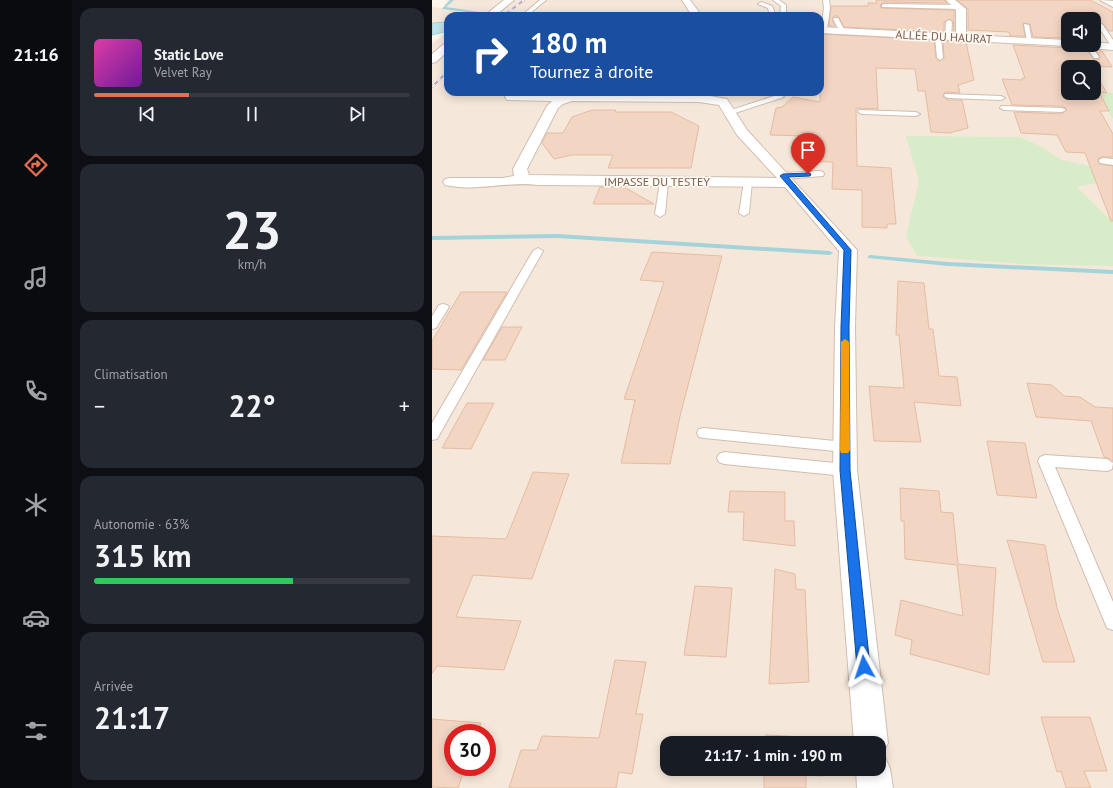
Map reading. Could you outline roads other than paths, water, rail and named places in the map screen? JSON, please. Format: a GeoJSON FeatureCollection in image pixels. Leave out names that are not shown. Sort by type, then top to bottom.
{"type":"FeatureCollection","features":[{"type":"Feature","properties":{"kind":"street"},"geometry":{"type":"LineString","coordinates":[[494,12],[510,0]]}},
{"type":"Feature","properties":{"kind":"street"},"geometry":{"type":"LineString","coordinates":[[686,0],[694,12]]}},
{"type":"Feature","properties":{"kind":"street"},"geometry":{"type":"LineString","coordinates":[[950,0],[960,9],[961,38]]}},
{"type":"Feature","properties":{"kind":"street"},"geometry":{"type":"LineString","coordinates":[[1104,0],[1113,4]]}},
{"type":"Feature","properties":{"kind":"street","name":"ALLÉE DU HAURAT"},"geometry":{"type":"LineString","coordinates":[[824,30],[1061,43]]}},
{"type":"Feature","properties":{"kind":"street"},"geometry":{"type":"LineString","coordinates":[[1101,47],[1112,48]]}},
{"type":"Feature","properties":{"kind":"street"},"geometry":{"type":"LineString","coordinates":[[432,60],[444,50]]}},
{"type":"Feature","properties":{"kind":"street"},"geometry":{"type":"LineString","coordinates":[[511,97],[698,98],[723,102],[742,132],[786,179],[848,250],[845,470],[870,736]]}},
{"type":"Feature","properties":{"kind":"street"},"geometry":{"type":"LineString","coordinates":[[524,179],[520,174],[520,168],[553,106],[559,101],[569,98]]}},
{"type":"Feature","properties":{"kind":"street","name":"IMPASSE DU TESTEY"},"geometry":{"type":"LineString","coordinates":[[450,182],[502,182],[524,179],[538,181],[748,182],[786,179]]}},
{"type":"Feature","properties":{"kind":"street"},"geometry":{"type":"LineString","coordinates":[[874,776],[875,788]]}},
{"type":"Feature","properties":{"kind":"lane"},"geometry":{"type":"LineString","coordinates":[[529,12],[543,0]]}},
{"type":"Feature","properties":{"kind":"lane"},"geometry":{"type":"LineString","coordinates":[[776,0],[784,6],[783,12]]}},
{"type":"Feature","properties":{"kind":"lane"},"geometry":{"type":"LineString","coordinates":[[824,21],[827,8],[826,0]]}},
{"type":"Feature","properties":{"kind":"lane"},"geometry":{"type":"LineString","coordinates":[[761,4],[770,7],[772,12]]}},
{"type":"Feature","properties":{"kind":"lane"},"geometry":{"type":"LineString","coordinates":[[884,6],[958,7]]}},
{"type":"Feature","properties":{"kind":"lane"},"geometry":{"type":"LineString","coordinates":[[836,19],[842,31]]}},
{"type":"Feature","properties":{"kind":"lane"},"geometry":{"type":"LineString","coordinates":[[948,37],[949,22]]}},
{"type":"Feature","properties":{"kind":"lane"},"geometry":{"type":"LineString","coordinates":[[1026,25],[1030,41]]}},
{"type":"Feature","properties":{"kind":"lane"},"geometry":{"type":"LineString","coordinates":[[1101,26],[1112,48]]}},
{"type":"Feature","properties":{"kind":"lane"},"geometry":{"type":"LineString","coordinates":[[938,37],[940,58]]}},
{"type":"Feature","properties":{"kind":"lane"},"geometry":{"type":"LineString","coordinates":[[1093,52],[1096,57]]}},
{"type":"Feature","properties":{"kind":"lane"},"geometry":{"type":"LineString","coordinates":[[729,112],[780,96]]}},
{"type":"Feature","properties":{"kind":"lane"},"geometry":{"type":"LineString","coordinates":[[948,96],[1001,98]]}},
{"type":"Feature","properties":{"kind":"lane"},"geometry":{"type":"LineString","coordinates":[[1004,108],[1062,110]]}},
{"type":"Feature","properties":{"kind":"lane"},"geometry":{"type":"LineString","coordinates":[[862,112],[916,114]]}},
{"type":"Feature","properties":{"kind":"lane"},"geometry":{"type":"LineString","coordinates":[[1103,161],[1113,162]]}},
{"type":"Feature","properties":{"kind":"lane"},"geometry":{"type":"LineString","coordinates":[[786,179],[820,174]]}},
{"type":"Feature","properties":{"kind":"lane"},"geometry":{"type":"LineString","coordinates":[[660,214],[664,182]]}},
{"type":"Feature","properties":{"kind":"lane"},"geometry":{"type":"LineString","coordinates":[[744,214],[748,182]]}},
{"type":"Feature","properties":{"kind":"lane"},"geometry":{"type":"LineString","coordinates":[[432,435],[538,251]]}},
{"type":"Feature","properties":{"kind":"lane"},"geometry":{"type":"LineString","coordinates":[[432,324],[443,307]]}},
{"type":"Feature","properties":{"kind":"lane"},"geometry":{"type":"LineString","coordinates":[[704,433],[845,447]]}},
{"type":"Feature","properties":{"kind":"lane"},"geometry":{"type":"LineString","coordinates":[[724,458],[845,470]]}},
{"type":"Feature","properties":{"kind":"lane"},"geometry":{"type":"LineString","coordinates":[[1107,465],[1045,461],[1113,622]]}},
{"type":"Feature","properties":{"kind":"water"},"geometry":{"type":"Polygon","coordinates":[[[444,22],[444,32],[432,35],[432,23],[444,22]]]}},
{"type":"Feature","properties":{"kind":"waterway"},"geometry":{"type":"LineString","coordinates":[[452,0],[443,8],[477,12]]}},
{"type":"Feature","properties":{"kind":"waterway"},"geometry":{"type":"LineString","coordinates":[[891,9],[930,8]]}},
{"type":"Feature","properties":{"kind":"waterway"},"geometry":{"type":"LineString","coordinates":[[432,238],[557,236],[830,253]]}},
{"type":"Feature","properties":{"kind":"waterway"},"geometry":{"type":"LineString","coordinates":[[870,257],[948,264],[1113,272]]}},
{"type":"Feature","properties":{"kind":"railway"},"geometry":{"type":"LineString","coordinates":[[508,12],[524,0]]}},
{"type":"Feature","properties":{"kind":"railway"},"geometry":{"type":"LineString","coordinates":[[432,87],[444,75]]}}]}
